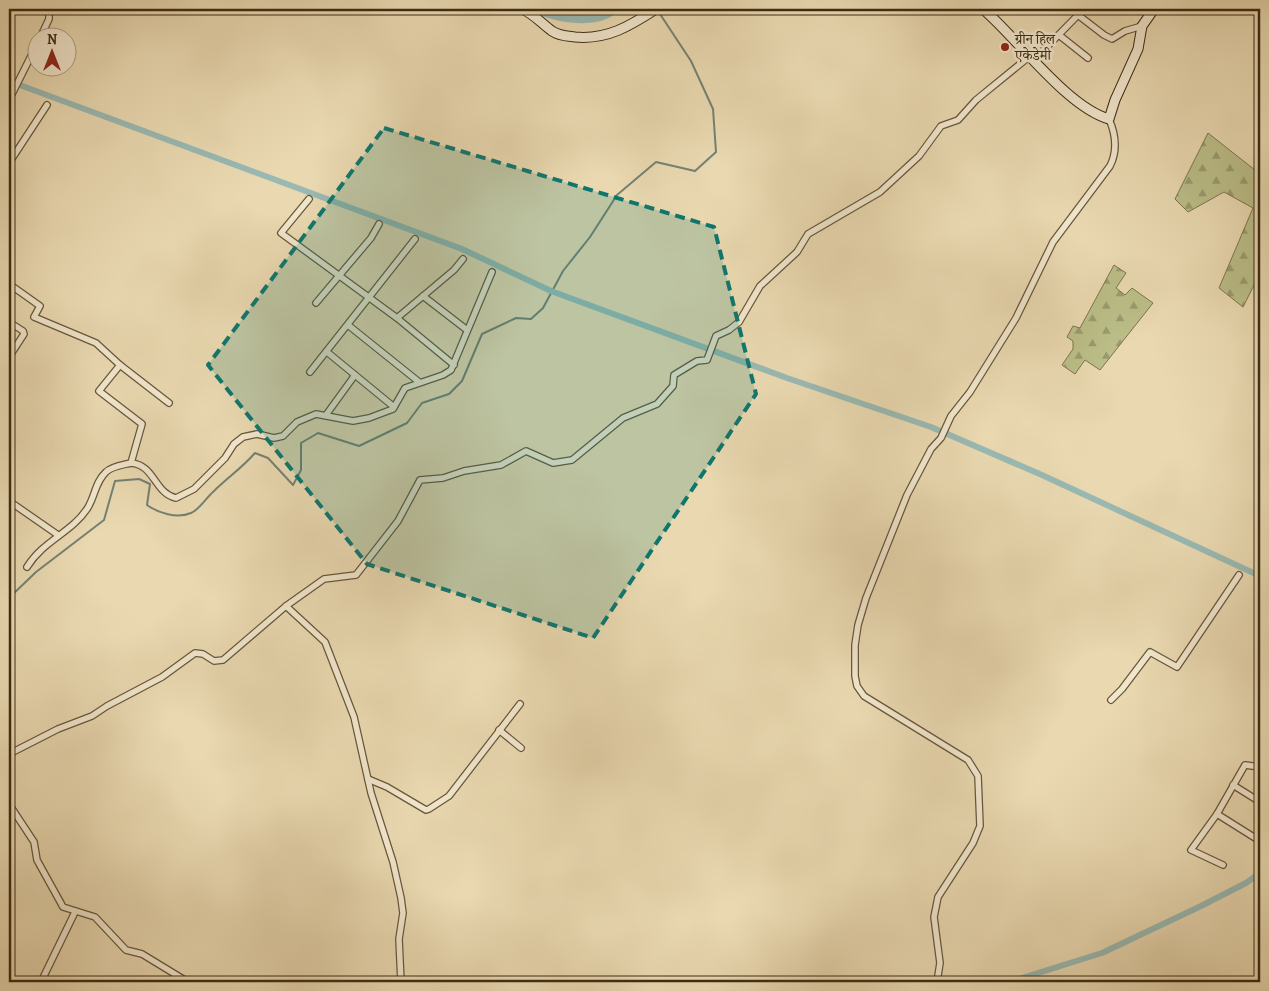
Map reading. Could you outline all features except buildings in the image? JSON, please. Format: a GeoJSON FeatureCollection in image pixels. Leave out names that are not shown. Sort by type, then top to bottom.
{"type":"FeatureCollection","features":[{"type":"Feature","properties":{"kind":"street"},"geometry":{"type":"LineString","coordinates":[[45,28],[49,19],[49,9]]}},
{"type":"Feature","properties":{"kind":"street"},"geometry":{"type":"LineString","coordinates":[[522,9],[532,13],[552,31],[562,36],[584,38],[617,32],[656,9]]}},
{"type":"Feature","properties":{"kind":"street"},"geometry":{"type":"LineString","coordinates":[[983,9],[1073,97],[1094,113],[1109,119]]}},
{"type":"Feature","properties":{"kind":"street"},"geometry":{"type":"LineString","coordinates":[[937,982],[940,963],[934,917],[938,897],[973,843],[980,826],[978,774],[968,760],[864,696],[857,686],[855,658],[858,625],[871,584],[907,495],[931,448],[941,438],[949,419],[970,392],[1016,318],[1053,242],[1110,166],[1115,154],[1116,143],[1109,119],[1115,100],[1138,49],[1142,26],[1154,9]]}},
{"type":"Feature","properties":{"kind":"street"},"geometry":{"type":"LineString","coordinates":[[9,754],[58,729],[92,716],[162,677],[195,654],[203,654],[214,661],[223,660],[286,606],[326,577],[349,577],[360,572],[376,547],[398,521],[420,480],[443,478],[464,471],[501,464],[526,451],[553,463],[572,460],[623,418],[657,404],[673,386],[674,375],[697,361],[707,360],[716,336],[729,330],[739,322],[760,286],[773,272],[797,252],[811,232],[880,192],[919,156],[941,126],[958,120],[989,89],[1032,58],[1059,35],[1078,15],[1112,39],[1125,31],[1142,26]]}},
{"type":"Feature","properties":{"kind":"street"},"geometry":{"type":"LineString","coordinates":[[1059,35],[1088,58]]}},
{"type":"Feature","properties":{"kind":"street"},"geometry":{"type":"LineString","coordinates":[[13,92],[28,60]]}},
{"type":"Feature","properties":{"kind":"street"},"geometry":{"type":"LineString","coordinates":[[9,162],[48,105]]}},
{"type":"Feature","properties":{"kind":"street"},"geometry":{"type":"LineString","coordinates":[[309,199],[282,233],[397,318],[454,365]]}},
{"type":"Feature","properties":{"kind":"street"},"geometry":{"type":"LineString","coordinates":[[316,303],[379,224]]}},
{"type":"Feature","properties":{"kind":"street"},"geometry":{"type":"LineString","coordinates":[[310,372],[416,239]]}},
{"type":"Feature","properties":{"kind":"street"},"geometry":{"type":"LineString","coordinates":[[397,318],[454,270],[463,259]]}},
{"type":"Feature","properties":{"kind":"street"},"geometry":{"type":"LineString","coordinates":[[27,567],[42,547],[74,524],[88,508],[98,481],[104,472],[110,469],[131,463],[140,464],[147,469],[165,495],[176,498],[182,497],[208,476],[225,458],[234,444],[243,437],[257,434],[274,438],[283,436],[297,422],[307,417],[326,414],[353,421],[381,414],[394,407],[405,388],[443,375],[454,365],[466,330],[492,272]]}},
{"type":"Feature","properties":{"kind":"street"},"geometry":{"type":"LineString","coordinates":[[9,284],[40,306],[34,317],[96,342],[102,350],[169,403]]}},
{"type":"Feature","properties":{"kind":"street"},"geometry":{"type":"LineString","coordinates":[[423,296],[466,330]]}},
{"type":"Feature","properties":{"kind":"street"},"geometry":{"type":"LineString","coordinates":[[9,322],[24,330],[24,334],[9,357]]}},
{"type":"Feature","properties":{"kind":"street"},"geometry":{"type":"LineString","coordinates":[[348,325],[419,382]]}},
{"type":"Feature","properties":{"kind":"street"},"geometry":{"type":"LineString","coordinates":[[327,352],[394,407]]}},
{"type":"Feature","properties":{"kind":"street"},"geometry":{"type":"LineString","coordinates":[[120,365],[99,391],[142,424],[131,463]]}},
{"type":"Feature","properties":{"kind":"street"},"geometry":{"type":"LineString","coordinates":[[326,414],[356,375]]}},
{"type":"Feature","properties":{"kind":"street"},"geometry":{"type":"LineString","coordinates":[[9,501],[58,535]]}},
{"type":"Feature","properties":{"kind":"street"},"geometry":{"type":"LineString","coordinates":[[1111,700],[1122,690],[1150,652],[1177,667],[1239,575]]}},
{"type":"Feature","properties":{"kind":"street"},"geometry":{"type":"LineString","coordinates":[[286,606],[325,642],[354,717],[368,779],[393,862],[401,898],[403,913],[398,939],[401,982]]}},
{"type":"Feature","properties":{"kind":"street"},"geometry":{"type":"LineString","coordinates":[[368,779],[387,786],[426,810],[429,809],[449,796],[520,704]]}},
{"type":"Feature","properties":{"kind":"street"},"geometry":{"type":"LineString","coordinates":[[499,730],[521,748]]}},
{"type":"Feature","properties":{"kind":"street"},"geometry":{"type":"LineString","coordinates":[[1223,865],[1192,850],[1217,814],[1245,765],[1260,767]]}},
{"type":"Feature","properties":{"kind":"street"},"geometry":{"type":"LineString","coordinates":[[1233,785],[1257,800]]}},
{"type":"Feature","properties":{"kind":"street"},"geometry":{"type":"LineString","coordinates":[[9,804],[34,842],[35,855],[63,907],[95,917],[126,950],[142,954],[188,982]]}},
{"type":"Feature","properties":{"kind":"street"},"geometry":{"type":"LineString","coordinates":[[1217,814],[1259,838]]}},
{"type":"Feature","properties":{"kind":"street"},"geometry":{"type":"LineString","coordinates":[[41,982],[75,912]]}},
{"type":"Feature","properties":{"kind":"highlighted area"},"geometry":{"type":"Polygon","coordinates":[[[384,128],[714,227],[756,394],[593,638],[367,564],[208,365],[384,128]]]}},
{"type":"Feature","properties":{"kind":"green space"},"geometry":{"type":"Polygon","coordinates":[[[1208,133],[1260,174],[1260,273],[1243,307],[1219,288],[1253,208],[1224,192],[1188,212],[1175,199],[1208,133]]]}},
{"type":"Feature","properties":{"kind":"green space"},"geometry":{"type":"Polygon","coordinates":[[[1114,265],[1126,273],[1116,288],[1125,295],[1132,288],[1153,303],[1100,370],[1085,360],[1075,374],[1062,365],[1073,349],[1073,341],[1067,337],[1073,326],[1080,328],[1114,265]]]}},
{"type":"Feature","properties":{"kind":"waterway"},"geometry":{"type":"LineString","coordinates":[[538,9],[556,15],[576,18],[597,17],[614,9]]}},
{"type":"Feature","properties":{"kind":"waterway"},"geometry":{"type":"LineString","coordinates":[[9,598],[36,572],[104,520],[115,481],[139,479],[150,484],[147,505],[168,514],[186,515],[197,509],[255,453],[268,458],[293,485],[301,470],[301,443],[318,433],[359,446],[407,423],[422,403],[449,394],[462,381],[482,334],[516,318],[531,319],[543,308],[563,271],[590,237],[617,195],[656,162],[695,171],[716,152],[713,109],[691,61],[658,11]]}},
{"type":"Feature","properties":{"kind":"waterway"},"geometry":{"type":"LineString","coordinates":[[9,81],[462,249],[551,291],[787,378],[931,427],[1042,475],[1260,576]]}},
{"type":"Feature","properties":{"kind":"waterway"},"geometry":{"type":"LineString","coordinates":[[1009,982],[1102,953],[1201,906],[1246,883],[1260,873]]}},
{"type":"Feature","properties":{"kind":"place","name":"ग्रीन हिल एकेडेमी"},"geometry":{"type":"Point","coordinates":[1005,47]}}]}
